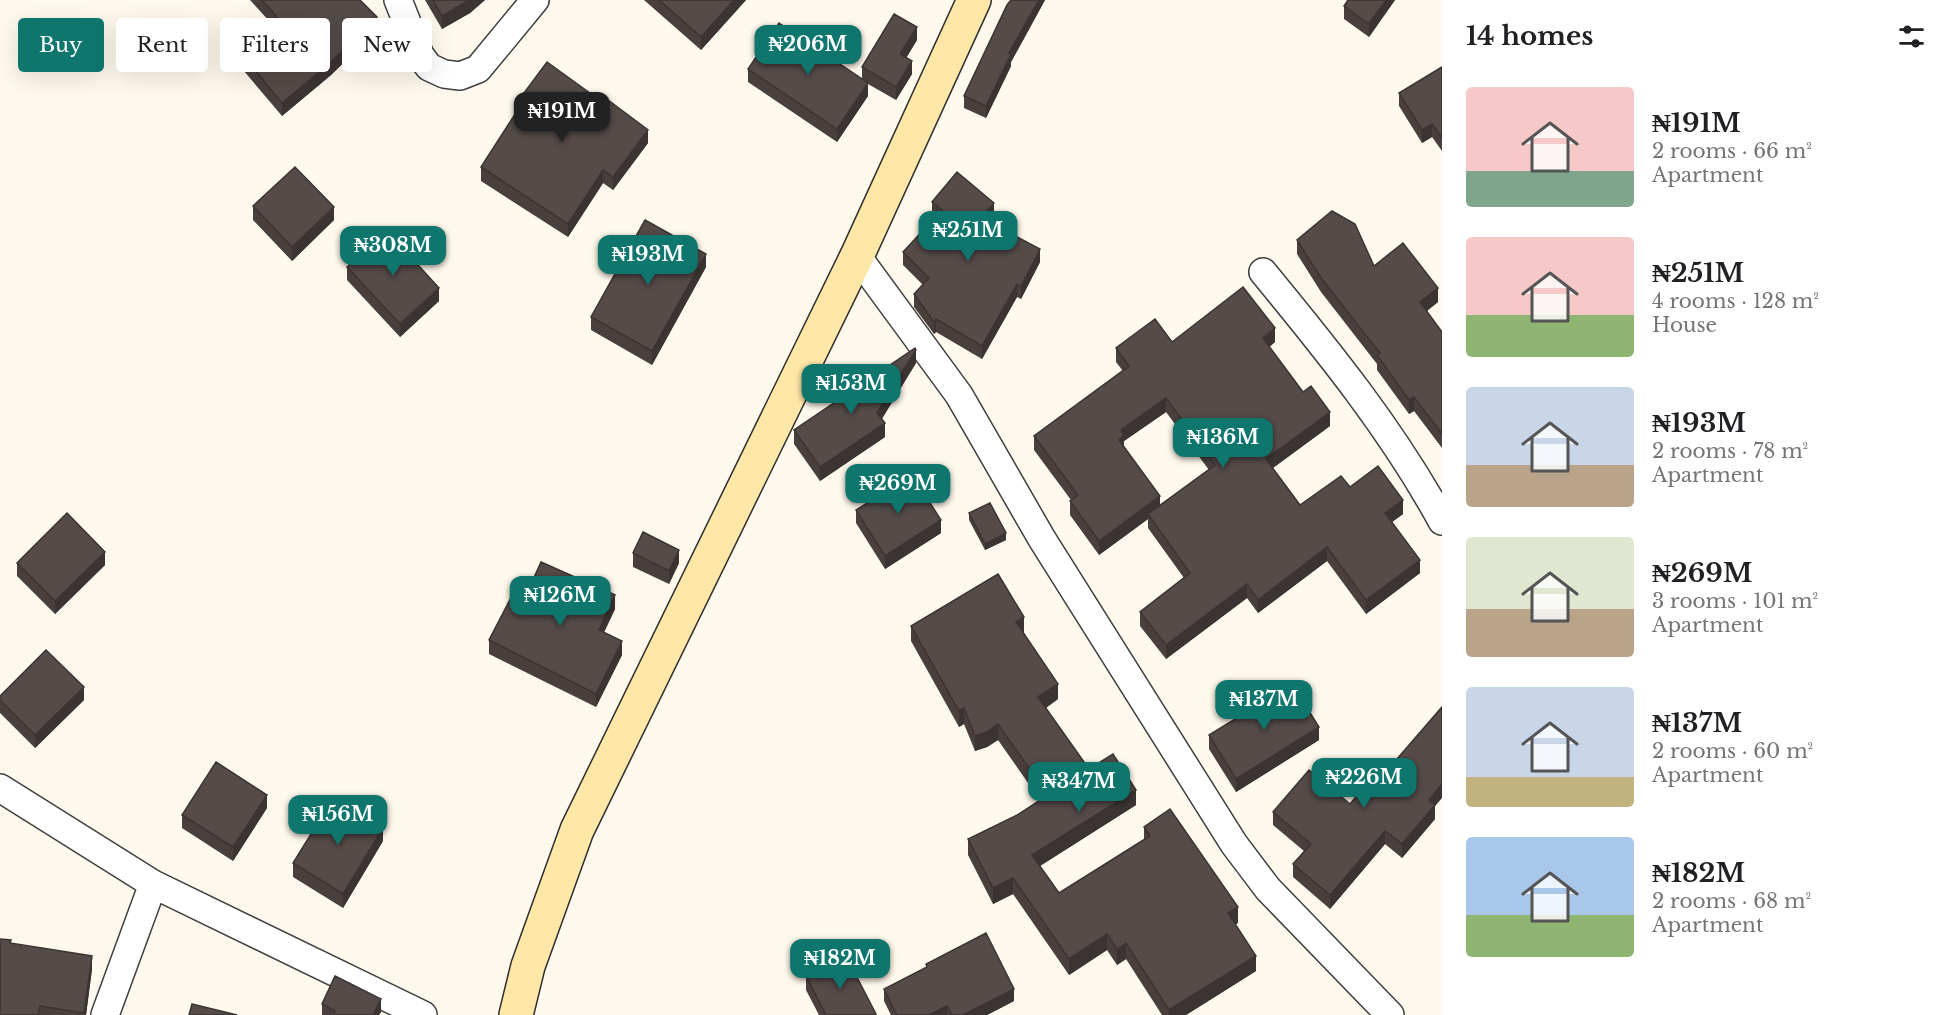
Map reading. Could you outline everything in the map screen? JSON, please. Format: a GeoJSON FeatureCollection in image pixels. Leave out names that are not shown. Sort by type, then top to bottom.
{"type":"FeatureCollection","features":[{"type":"Feature","properties":{"kind":"main road"},"geometry":{"type":"LineString","coordinates":[[516,1015],[528,966],[577,830],[857,256],[974,0]]}},
{"type":"Feature","properties":{"kind":"street"},"geometry":{"type":"LineString","coordinates":[[398,0],[420,55],[429,68],[444,74],[460,76],[478,69],[535,0]]}},
{"type":"Feature","properties":{"kind":"street"},"geometry":{"type":"LineString","coordinates":[[857,256],[959,395],[1042,539],[1234,844],[1268,889],[1390,1015]]}},
{"type":"Feature","properties":{"kind":"street"},"geometry":{"type":"LineString","coordinates":[[1263,272],[1336,361],[1425,490],[1442,521]]}},
{"type":"Feature","properties":{"kind":"street"},"geometry":{"type":"LineString","coordinates":[[0,788],[153,884],[423,1015]]}},
{"type":"Feature","properties":{"kind":"street"},"geometry":{"type":"LineString","coordinates":[[105,1015],[153,884]]}},
{"type":"Feature","properties":{"kind":"building"},"geometry":{"type":"Polygon","coordinates":[[[262,0],[360,0],[377,17],[342,18],[342,51],[330,63],[330,18],[277,17],[262,0]]]}},
{"type":"Feature","properties":{"kind":"building"},"geometry":{"type":"Polygon","coordinates":[[[433,0],[469,0],[442,16],[433,0]]]}},
{"type":"Feature","properties":{"kind":"building"},"geometry":{"type":"Polygon","coordinates":[[[659,0],[734,0],[701,37],[659,0]]]}},
{"type":"Feature","properties":{"kind":"building"},"geometry":{"type":"Polygon","coordinates":[[[1011,0],[1039,0],[1009,53],[1011,54],[986,106],[964,96],[1011,0]]]}},
{"type":"Feature","properties":{"kind":"building"},"geometry":{"type":"Polygon","coordinates":[[[1348,0],[1386,0],[1369,24],[1344,6],[1348,0]]]}},
{"type":"Feature","properties":{"kind":"building"},"geometry":{"type":"Polygon","coordinates":[[[894,14],[917,27],[900,54],[912,61],[896,87],[862,67],[894,14]]]}},
{"type":"Feature","properties":{"kind":"building"},"geometry":{"type":"Polygon","coordinates":[[[779,23],[868,83],[837,129],[748,69],[779,23]]]}},
{"type":"Feature","properties":{"kind":"building"},"geometry":{"type":"Polygon","coordinates":[[[547,62],[601,101],[604,97],[648,130],[613,177],[603,170],[568,224],[481,167],[519,108],[515,105],[547,62]]]}},
{"type":"Feature","properties":{"kind":"building"},"geometry":{"type":"Polygon","coordinates":[[[1442,67],[1442,138],[1432,124],[1422,130],[1399,93],[1442,67]]]}},
{"type":"Feature","properties":{"kind":"building"},"geometry":{"type":"Polygon","coordinates":[[[256,72],[319,72],[282,103],[256,72]]]}},
{"type":"Feature","properties":{"kind":"building"},"geometry":{"type":"Polygon","coordinates":[[[295,167],[334,207],[292,247],[253,206],[295,167]]]}},
{"type":"Feature","properties":{"kind":"building"},"geometry":{"type":"Polygon","coordinates":[[[957,172],[994,203],[981,218],[1040,249],[1021,287],[1017,284],[982,346],[936,319],[934,322],[914,294],[929,278],[903,252],[942,210],[932,202],[957,172]]]}},
{"type":"Feature","properties":{"kind":"building"},"geometry":{"type":"Polygon","coordinates":[[[1332,211],[1355,224],[1374,266],[1403,243],[1438,288],[1420,302],[1442,332],[1442,434],[1414,397],[1409,400],[1377,355],[1380,353],[1321,278],[1297,240],[1332,211]]]}},
{"type":"Feature","properties":{"kind":"building"},"geometry":{"type":"Polygon","coordinates":[[[645,220],[706,254],[652,351],[591,317],[645,220]]]}},
{"type":"Feature","properties":{"kind":"building"},"geometry":{"type":"Polygon","coordinates":[[[387,231],[439,288],[400,324],[347,267],[387,231]]]}},
{"type":"Feature","properties":{"kind":"building"},"geometry":{"type":"Polygon","coordinates":[[[1243,287],[1275,328],[1263,338],[1303,392],[1311,386],[1330,412],[1266,459],[1300,505],[1341,476],[1350,487],[1378,466],[1403,500],[1385,513],[1420,560],[1366,600],[1327,547],[1258,600],[1247,584],[1166,645],[1140,612],[1190,573],[1148,514],[1215,465],[1166,398],[1121,430],[1124,435],[1119,440],[1160,496],[1099,541],[1070,501],[1078,495],[1034,436],[1129,366],[1116,348],[1155,319],[1172,342],[1243,287]]]}},
{"type":"Feature","properties":{"kind":"building"},"geometry":{"type":"Polygon","coordinates":[[[915,348],[916,350],[877,413],[885,423],[820,467],[794,430],[915,348]]]}},
{"type":"Feature","properties":{"kind":"building"},"geometry":{"type":"Polygon","coordinates":[[[912,475],[941,520],[885,556],[856,510],[912,475]]]}},
{"type":"Feature","properties":{"kind":"building"},"geometry":{"type":"Polygon","coordinates":[[[990,503],[1006,533],[985,544],[969,513],[990,503]]]}},
{"type":"Feature","properties":{"kind":"building"},"geometry":{"type":"Polygon","coordinates":[[[67,513],[105,552],[55,601],[17,563],[67,513]]]}},
{"type":"Feature","properties":{"kind":"building"},"geometry":{"type":"Polygon","coordinates":[[[643,532],[679,550],[669,571],[633,553],[643,532]]]}},
{"type":"Feature","properties":{"kind":"building"},"geometry":{"type":"Polygon","coordinates":[[[541,562],[615,595],[599,630],[622,641],[596,694],[489,640],[516,588],[527,593],[541,562]]]}},
{"type":"Feature","properties":{"kind":"building"},"geometry":{"type":"Polygon","coordinates":[[[998,574],[1024,617],[1016,622],[1058,684],[1038,697],[1089,769],[1113,754],[1136,790],[1032,855],[1059,893],[1150,836],[1144,827],[1170,809],[1238,907],[1228,913],[1256,956],[1169,1010],[1126,943],[1117,949],[1107,934],[1069,959],[1013,878],[993,888],[968,839],[1019,814],[1048,795],[998,724],[987,732],[975,736],[964,708],[959,711],[911,626],[998,574]]]}},
{"type":"Feature","properties":{"kind":"building"},"geometry":{"type":"Polygon","coordinates":[[[46,650],[84,687],[35,735],[0,700],[0,696],[46,650]]]}},
{"type":"Feature","properties":{"kind":"building"},"geometry":{"type":"Polygon","coordinates":[[[1292,684],[1319,727],[1236,779],[1209,735],[1292,684]]]}},
{"type":"Feature","properties":{"kind":"building"},"geometry":{"type":"Polygon","coordinates":[[[1442,707],[1442,784],[1429,800],[1435,805],[1402,844],[1385,831],[1330,895],[1293,864],[1311,844],[1273,812],[1309,770],[1350,804],[1385,762],[1390,767],[1442,707]]]}},
{"type":"Feature","properties":{"kind":"building"},"geometry":{"type":"Polygon","coordinates":[[[216,762],[267,795],[233,847],[182,815],[216,762]]]}},
{"type":"Feature","properties":{"kind":"building"},"geometry":{"type":"Polygon","coordinates":[[[334,797],[383,828],[343,894],[293,863],[334,797]]]}},
{"type":"Feature","properties":{"kind":"building"},"geometry":{"type":"Polygon","coordinates":[[[986,933],[1014,989],[963,1015],[952,1015],[947,1006],[929,1015],[897,1015],[884,989],[986,933]]]}},
{"type":"Feature","properties":{"kind":"building"},"geometry":{"type":"Polygon","coordinates":[[[0,939],[11,940],[10,943],[92,956],[84,1013],[40,1006],[38,1015],[0,1015],[0,939]]]}},
{"type":"Feature","properties":{"kind":"building"},"geometry":{"type":"Polygon","coordinates":[[[846,956],[876,1014],[826,1015],[806,976],[846,956]]]}},
{"type":"Feature","properties":{"kind":"building"},"geometry":{"type":"Polygon","coordinates":[[[335,976],[381,999],[373,1015],[334,1015],[335,1011],[322,1004],[335,976]]]}},
{"type":"Feature","properties":{"kind":"building"},"geometry":{"type":"Polygon","coordinates":[[[192,1004],[237,1015],[189,1015],[192,1004]]]}}]}
